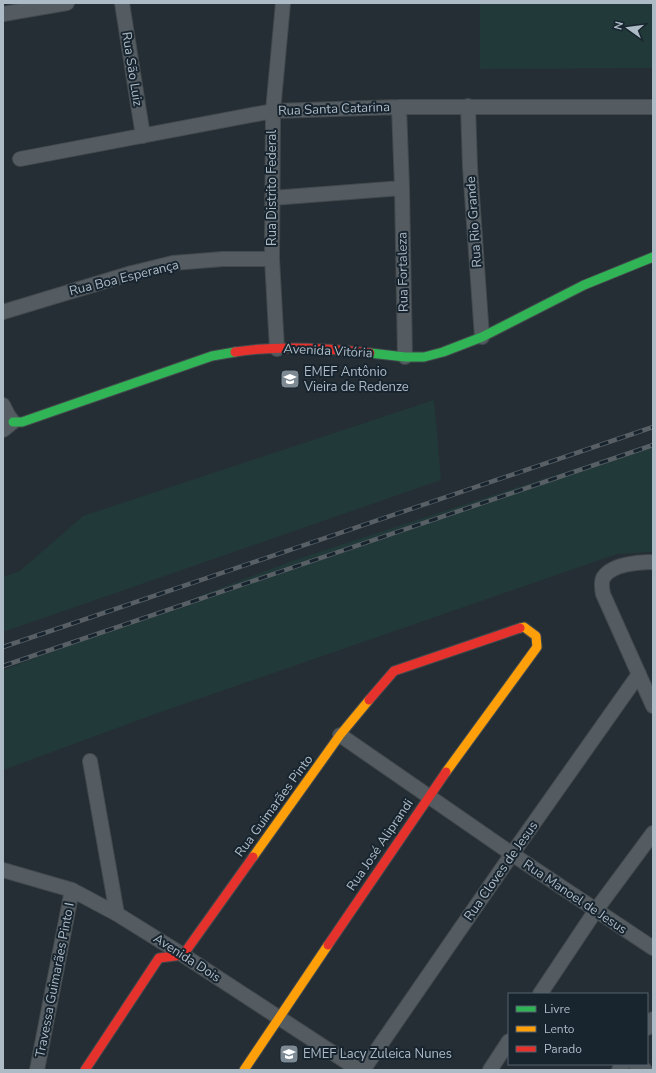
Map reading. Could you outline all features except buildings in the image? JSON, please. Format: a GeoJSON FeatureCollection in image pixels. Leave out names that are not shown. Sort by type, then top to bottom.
{"type":"FeatureCollection","features":[{"type":"Feature","properties":{"kind":"street"},"geometry":{"type":"LineString","coordinates":[[3,14],[67,3]]}},
{"type":"Feature","properties":{"kind":"street","name":"Rua São Luiz"},"geometry":{"type":"LineString","coordinates":[[122,3],[143,136]]}},
{"type":"Feature","properties":{"kind":"street","name":"Rua Distrito Federal"},"geometry":{"type":"LineString","coordinates":[[277,349],[272,259],[272,111],[283,3]]}},
{"type":"Feature","properties":{"kind":"street","name":"Rua Santa Catarina"},"geometry":{"type":"LineString","coordinates":[[20,159],[272,111],[468,106],[653,107]]}},
{"type":"Feature","properties":{"kind":"street","name":"Rua Rio Grande"},"geometry":{"type":"LineString","coordinates":[[468,106],[471,182],[482,337]]}},
{"type":"Feature","properties":{"kind":"street","name":"Rua Fortaleza"},"geometry":{"type":"LineString","coordinates":[[399,107],[405,357]]}},
{"type":"Feature","properties":{"kind":"street"},"geometry":{"type":"LineString","coordinates":[[272,198],[402,188]]}},
{"type":"Feature","properties":{"kind":"street","name":"Avenida Vitória"},"geometry":{"type":"LineString","coordinates":[[3,405],[8,415],[8,426],[212,356],[248,350],[315,348],[405,357],[424,357],[437,354],[482,337],[584,285],[653,257]]}},
{"type":"Feature","properties":{"kind":"street","name":"Rua Boa Esperança"},"geometry":{"type":"LineString","coordinates":[[3,312],[132,273],[173,263],[223,259],[272,259]]}},
{"type":"Feature","properties":{"kind":"street"},"geometry":{"type":"LineString","coordinates":[[653,562],[623,565],[609,571],[603,578],[602,585],[603,594],[653,706]]}},
{"type":"Feature","properties":{"kind":"street","name":"Rua Guimarães Pinto"},"geometry":{"type":"LineString","coordinates":[[183,955],[340,735],[394,671],[524,628],[536,636]]}},
{"type":"Feature","properties":{"kind":"street","name":"Rua José Aliprandi"},"geometry":{"type":"LineString","coordinates":[[244,1070],[428,797],[537,647],[536,636]]}},
{"type":"Feature","properties":{"kind":"street","name":"Rua Cloves de Jesus"},"geometry":{"type":"LineString","coordinates":[[363,1070],[512,854],[640,674]]}},
{"type":"Feature","properties":{"kind":"street","name":"Rua Manoel de Jesus"},"geometry":{"type":"LineString","coordinates":[[340,735],[428,797],[653,948]]}},
{"type":"Feature","properties":{"kind":"street"},"geometry":{"type":"LineString","coordinates":[[90,761],[117,914]]}},
{"type":"Feature","properties":{"kind":"street"},"geometry":{"type":"LineString","coordinates":[[541,993],[596,910],[653,833]]}},
{"type":"Feature","properties":{"kind":"street","name":"Avenida Dois"},"geometry":{"type":"LineString","coordinates":[[3,870],[72,890],[117,914],[183,955],[359,1070]]}},
{"type":"Feature","properties":{"kind":"street","name":"Travessa Guimarães Pinto I"},"geometry":{"type":"LineString","coordinates":[[37,1070],[72,890]]}},
{"type":"Feature","properties":{"kind":"street"},"geometry":{"type":"LineString","coordinates":[[85,1070],[160,958],[183,955]]}},
{"type":"Feature","properties":{"kind":"street"},"geometry":{"type":"LineString","coordinates":[[490,1070],[508,1043]]}},
{"type":"Feature","properties":{"kind":"green space"},"geometry":{"type":"Polygon","coordinates":[[[480,3],[653,3],[653,68],[480,69],[480,3]]]}},
{"type":"Feature","properties":{"kind":"green space"},"geometry":{"type":"Polygon","coordinates":[[[434,400],[441,480],[3,632],[3,577],[20,571],[83,516],[434,400]]]}},
{"type":"Feature","properties":{"kind":"green space"},"geometry":{"type":"Polygon","coordinates":[[[653,443],[653,552],[617,554],[155,714],[3,770],[3,670],[298,559],[653,443]]]}},
{"type":"Feature","properties":{"kind":"railway"},"geometry":{"type":"LineString","coordinates":[[3,647],[653,427]]}},
{"type":"Feature","properties":{"kind":"railway"},"geometry":{"type":"LineString","coordinates":[[3,666],[653,445]]}},
{"type":"Feature","properties":{"kind":"traffic: fast"},"geometry":{"type":"LineString","coordinates":[[370,353],[405,357],[424,357],[443,352],[482,337],[584,285],[653,257]]}},
{"type":"Feature","properties":{"kind":"traffic: fast"},"geometry":{"type":"LineString","coordinates":[[13,422],[22,422],[212,356],[235,352]]}},
{"type":"Feature","properties":{"kind":"traffic: slow"},"geometry":{"type":"LineString","coordinates":[[446,772],[537,647],[536,636],[524,627],[520,628]]}},
{"type":"Feature","properties":{"kind":"traffic: slow"},"geometry":{"type":"LineString","coordinates":[[253,857],[340,735],[369,700]]}},
{"type":"Feature","properties":{"kind":"traffic: slow"},"geometry":{"type":"LineString","coordinates":[[244,1070],[328,945]]}},
{"type":"Feature","properties":{"kind":"traffic: jam"},"geometry":{"type":"LineString","coordinates":[[235,352],[268,348],[302,348],[370,353]]}},
{"type":"Feature","properties":{"kind":"traffic: jam"},"geometry":{"type":"LineString","coordinates":[[369,700],[394,671],[520,628]]}},
{"type":"Feature","properties":{"kind":"traffic: jam"},"geometry":{"type":"LineString","coordinates":[[328,945],[446,772]]}},
{"type":"Feature","properties":{"kind":"traffic: jam"},"geometry":{"type":"LineString","coordinates":[[85,1070],[159,958],[183,955],[253,857]]}},
{"type":"Feature","properties":{"kind":"place","name":"EMEF Antônio Vieira de Redenze"},"geometry":{"type":"Point","coordinates":[290,379]}},
{"type":"Feature","properties":{"kind":"place","name":"EMEF Lacy Zuleica Nunes"},"geometry":{"type":"Point","coordinates":[289,1054]}}]}
